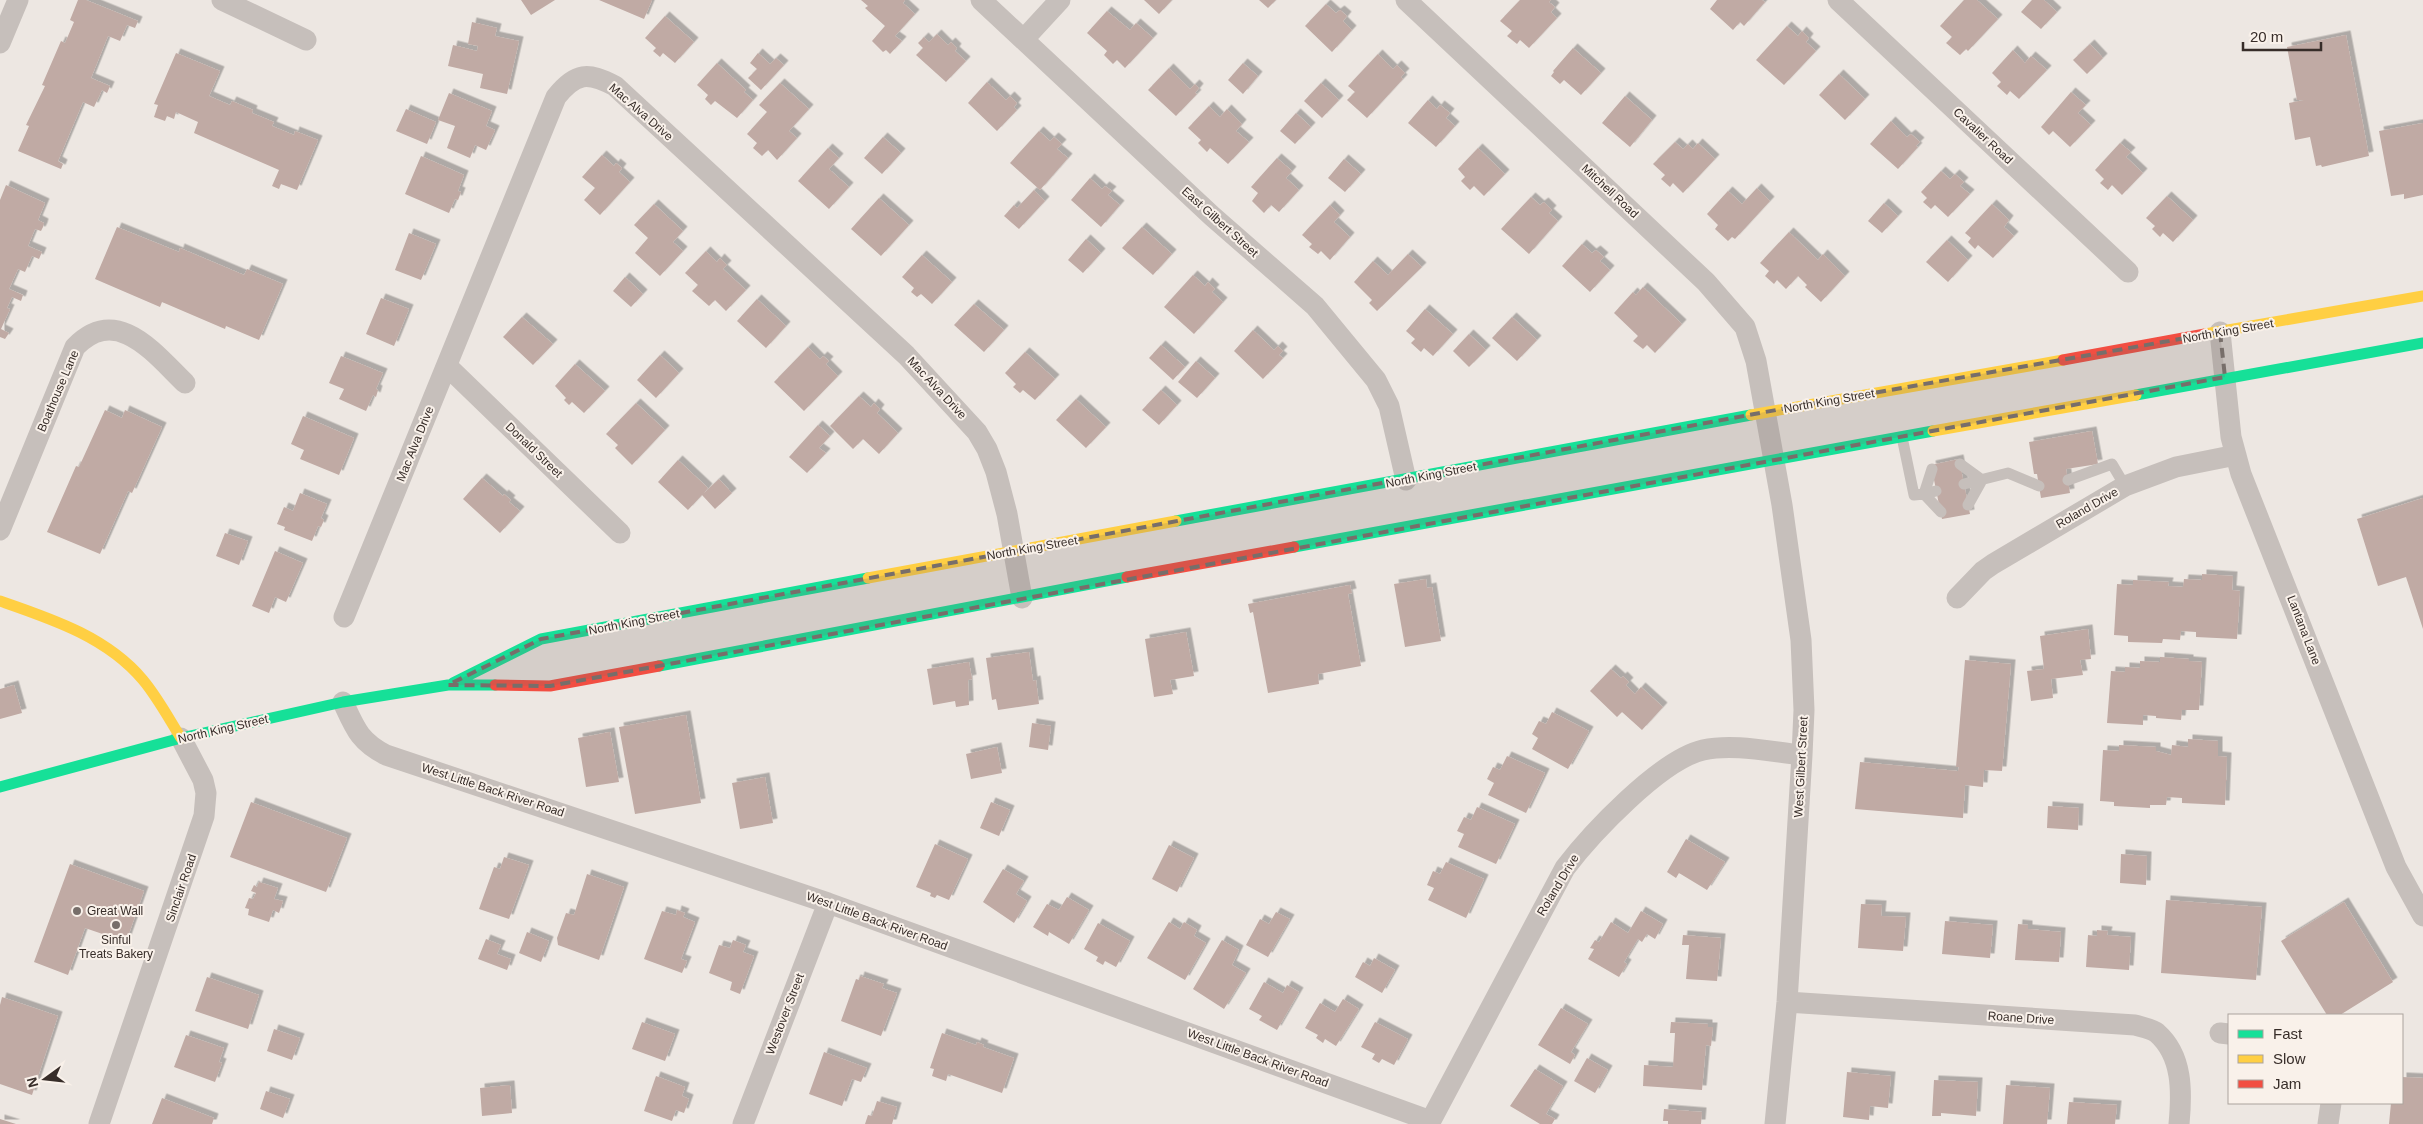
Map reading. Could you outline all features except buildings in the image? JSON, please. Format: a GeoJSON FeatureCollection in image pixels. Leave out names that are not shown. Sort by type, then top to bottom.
{"type":"FeatureCollection","features":[{"type":"Feature","properties":{"kind":"main road","name":"North King Street"},"geometry":{"type":"LineString","coordinates":[[448,685],[540,639],[1765,412],[2423,296]]}},
{"type":"Feature","properties":{"kind":"main road","name":"North King Street"},"geometry":{"type":"LineString","coordinates":[[0,787],[181,738],[343,702],[448,685],[550,686],[1774,460],[2423,343]]}},
{"type":"Feature","properties":{"kind":"main road"},"geometry":{"type":"LineString","coordinates":[[0,600],[74,628],[97,641],[143,680],[181,738]]}},
{"type":"Feature","properties":{"kind":"street"},"geometry":{"type":"LineString","coordinates":[[0,43],[18,0]]}},
{"type":"Feature","properties":{"kind":"street"},"geometry":{"type":"LineString","coordinates":[[222,0],[306,40]]}},
{"type":"Feature","properties":{"kind":"street","name":"East Gilbert Street"},"geometry":{"type":"LineString","coordinates":[[981,0],[1212,216],[1315,306],[1376,380],[1389,406],[1406,480]]}},
{"type":"Feature","properties":{"kind":"street"},"geometry":{"type":"LineString","coordinates":[[1024,39],[1060,0]]}},
{"type":"Feature","properties":{"kind":"street","name":"Mitchell Road"},"geometry":{"type":"LineString","coordinates":[[1406,0],[1728,305],[1745,327],[1750,339],[1765,412]]}},
{"type":"Feature","properties":{"kind":"street","name":"Cavalier Road"},"geometry":{"type":"LineString","coordinates":[[1838,0],[2128,272]]}},
{"type":"Feature","properties":{"kind":"street","name":"Mac Alva Drive"},"geometry":{"type":"LineString","coordinates":[[344,617],[556,97],[568,83],[582,76],[598,77],[622,93],[906,355],[977,432],[993,464],[1003,498],[1022,598]]}},
{"type":"Feature","properties":{"kind":"street","name":"Boathouse Lane"},"geometry":{"type":"LineString","coordinates":[[0,530],[75,347],[85,336],[101,330],[120,332],[138,338],[185,383]]}},
{"type":"Feature","properties":{"kind":"street","name":"Lantana Lane"},"geometry":{"type":"LineString","coordinates":[[2220,332],[2236,455],[2393,859],[2423,916]]}},
{"type":"Feature","properties":{"kind":"street","name":"Donald Street"},"geometry":{"type":"LineString","coordinates":[[447,366],[620,534]]}},
{"type":"Feature","properties":{"kind":"street","name":"West Gilbert Street"},"geometry":{"type":"LineString","coordinates":[[1765,412],[1801,640],[1804,710],[1787,1002],[1775,1124]]}},
{"type":"Feature","properties":{"kind":"street","name":"Roland Drive"},"geometry":{"type":"LineString","coordinates":[[1957,598],[1983,571],[1993,564],[2125,486],[2176,467],[2236,455]]}},
{"type":"Feature","properties":{"kind":"street","name":"West Little Back River Road"},"geometry":{"type":"LineString","coordinates":[[343,702],[357,732],[364,742],[386,755],[481,785],[828,903],[1430,1122]]}},
{"type":"Feature","properties":{"kind":"street","name":"Sinclair Road"},"geometry":{"type":"LineString","coordinates":[[99,1124],[204,816],[206,793],[203,780],[181,738]]}},
{"type":"Feature","properties":{"kind":"street","name":"Roland Drive"},"geometry":{"type":"LineString","coordinates":[[1430,1122],[1565,868],[1586,841],[1609,817],[1672,763],[1702,750],[1722,748],[1802,755]]}},
{"type":"Feature","properties":{"kind":"street","name":"Westover Street"},"geometry":{"type":"LineString","coordinates":[[743,1124],[828,903]]}},
{"type":"Feature","properties":{"kind":"street","name":"Roane Drive"},"geometry":{"type":"LineString","coordinates":[[1787,1002],[2135,1025],[2156,1032],[2171,1051],[2180,1071],[2179,1124]]}},
{"type":"Feature","properties":{"kind":"street"},"geometry":{"type":"LineString","coordinates":[[2328,1124],[2331,1104]]}},
{"type":"Feature","properties":{"kind":"lane"},"geometry":{"type":"LineString","coordinates":[[1902,437],[1914,495],[1936,491]]}},
{"type":"Feature","properties":{"kind":"lane"},"geometry":{"type":"LineString","coordinates":[[1960,464],[1982,480]]}},
{"type":"Feature","properties":{"kind":"lane"},"geometry":{"type":"LineString","coordinates":[[2068,480],[2112,464],[2125,486]]}},
{"type":"Feature","properties":{"kind":"lane"},"geometry":{"type":"LineString","coordinates":[[1924,494],[1932,469]]}},
{"type":"Feature","properties":{"kind":"lane"},"geometry":{"type":"LineString","coordinates":[[1964,484],[2008,473],[2039,486]]}},
{"type":"Feature","properties":{"kind":"lane"},"geometry":{"type":"LineString","coordinates":[[1968,505],[1982,480]]}},
{"type":"Feature","properties":{"kind":"lane"},"geometry":{"type":"LineString","coordinates":[[1924,494],[1941,512]]}},
{"type":"Feature","properties":{"kind":"highlighted area"},"geometry":{"type":"Polygon","coordinates":[[[2220,332],[2225,377],[550,686],[448,685],[541,639],[1765,412],[2220,332]]]}},
{"type":"Feature","properties":{"kind":"traffic: fast"},"geometry":{"type":"LineString","coordinates":[[2136,395],[2423,343]]}},
{"type":"Feature","properties":{"kind":"traffic: fast"},"geometry":{"type":"LineString","coordinates":[[1176,521],[1751,415]]}},
{"type":"Feature","properties":{"kind":"traffic: fast"},"geometry":{"type":"LineString","coordinates":[[1294,547],[1933,431]]}},
{"type":"Feature","properties":{"kind":"traffic: fast"},"geometry":{"type":"LineString","coordinates":[[659,666],[1127,577]]}},
{"type":"Feature","properties":{"kind":"traffic: fast"},"geometry":{"type":"LineString","coordinates":[[453,683],[541,639],[868,578]]}},
{"type":"Feature","properties":{"kind":"traffic: fast"},"geometry":{"type":"LineString","coordinates":[[0,787],[181,738],[343,702],[448,685],[495,685]]}},
{"type":"Feature","properties":{"kind":"traffic: slow"},"geometry":{"type":"LineString","coordinates":[[2205,334],[2423,296]]}},
{"type":"Feature","properties":{"kind":"traffic: slow"},"geometry":{"type":"LineString","coordinates":[[1751,415],[2063,360]]}},
{"type":"Feature","properties":{"kind":"traffic: slow"},"geometry":{"type":"LineString","coordinates":[[1933,431],[2136,395]]}},
{"type":"Feature","properties":{"kind":"traffic: slow"},"geometry":{"type":"LineString","coordinates":[[868,578],[1176,521]]}},
{"type":"Feature","properties":{"kind":"traffic: slow"},"geometry":{"type":"LineString","coordinates":[[0,601],[78,631],[113,652],[143,680],[181,738]]}},
{"type":"Feature","properties":{"kind":"traffic: jam"},"geometry":{"type":"LineString","coordinates":[[2063,360],[2205,334]]}},
{"type":"Feature","properties":{"kind":"traffic: jam"},"geometry":{"type":"LineString","coordinates":[[1127,577],[1294,547]]}},
{"type":"Feature","properties":{"kind":"traffic: jam"},"geometry":{"type":"LineString","coordinates":[[495,685],[550,686],[659,666]]}},
{"type":"Feature","properties":{"kind":"place","name":"Great Wall"},"geometry":{"type":"Point","coordinates":[77,911]}},
{"type":"Feature","properties":{"kind":"place","name":"Sinful Treats Bakery"},"geometry":{"type":"Point","coordinates":[116,925]}}]}
